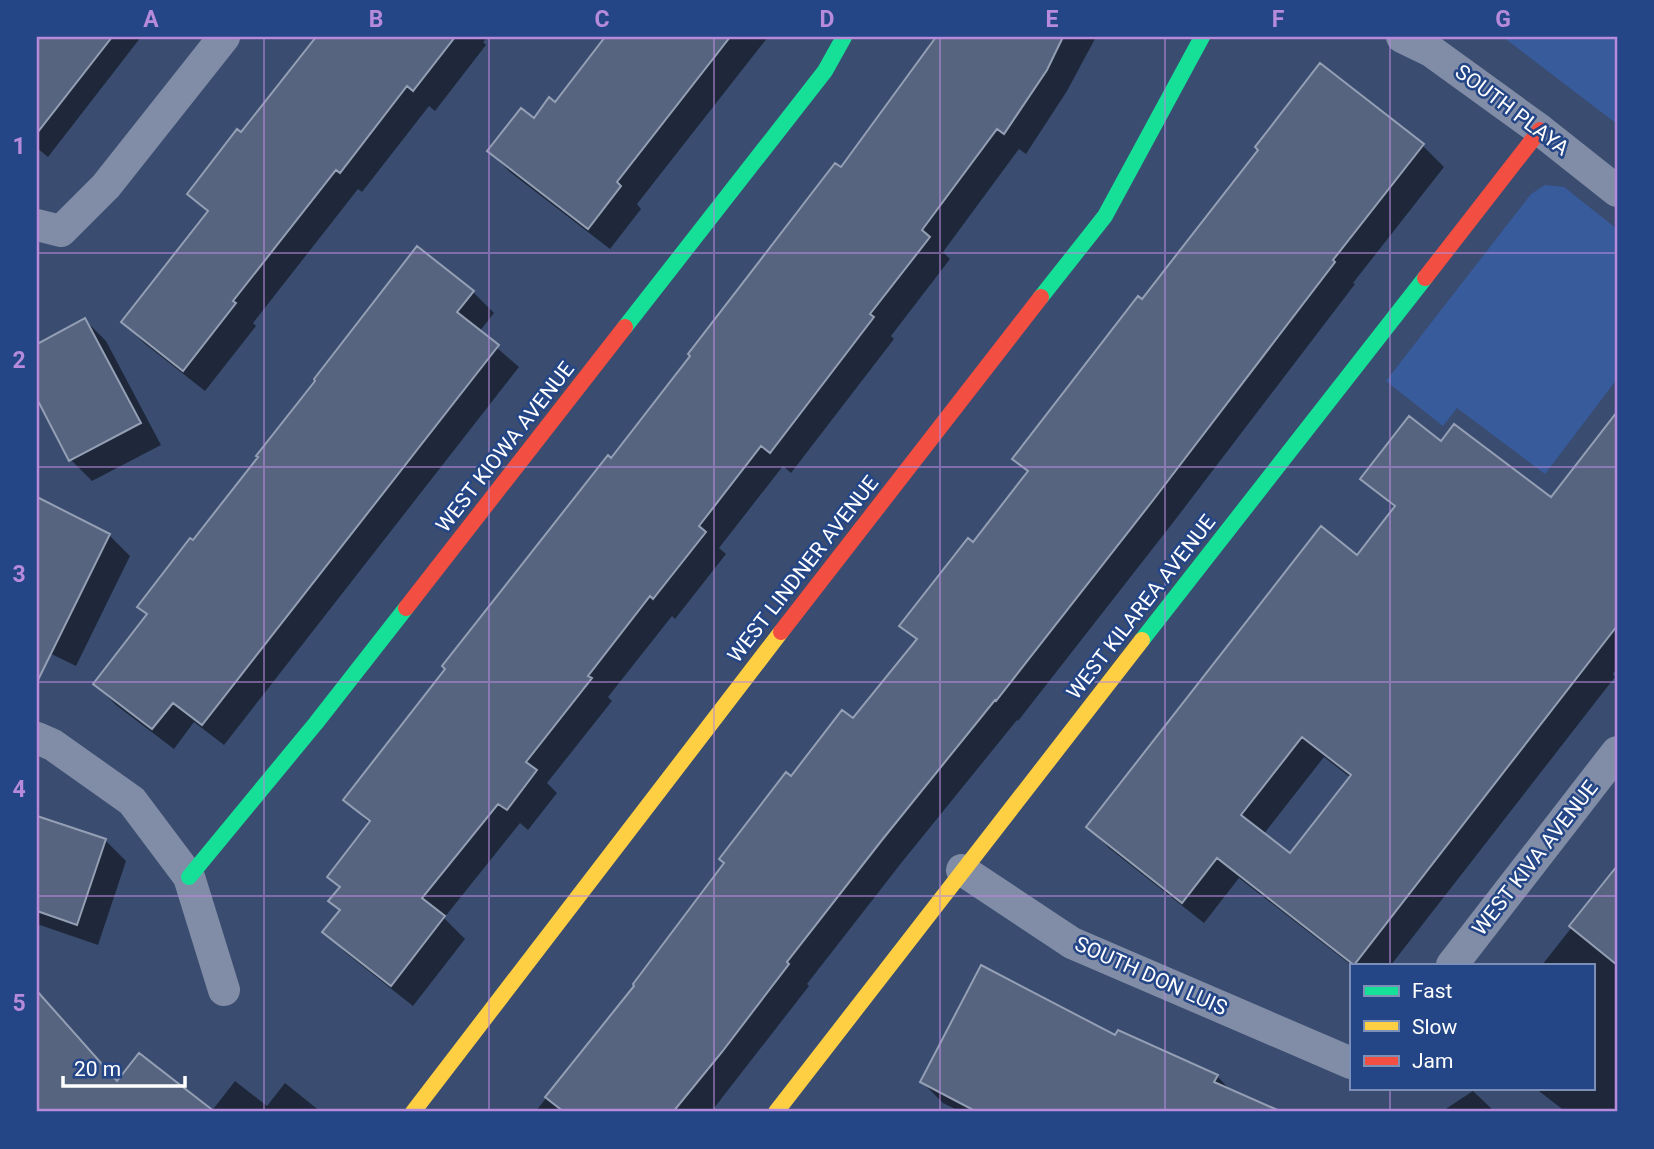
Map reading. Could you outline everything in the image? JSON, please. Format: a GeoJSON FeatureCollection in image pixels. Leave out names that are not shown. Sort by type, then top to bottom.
{"type":"FeatureCollection","features":[{"type":"Feature","properties":{"kind":"street"},"geometry":{"type":"LineString","coordinates":[[49,228],[106,186],[224,37]]}},
{"type":"Feature","properties":{"kind":"street","name":"WEST KIOWA AVENUE"},"geometry":{"type":"LineString","coordinates":[[189,877],[316,723],[825,71],[844,37]]}},
{"type":"Feature","properties":{"kind":"street","name":"WEST LINDNER AVENUE"},"geometry":{"type":"LineString","coordinates":[[413,1112],[874,511],[1105,216],[1202,37]]}},
{"type":"Feature","properties":{"kind":"street","name":"SOUTH PLAYA"},"geometry":{"type":"LineString","coordinates":[[1402,37],[1431,51],[1540,130],[1617,191]]}},
{"type":"Feature","properties":{"kind":"street","name":"WEST KILAREA AVENUE"},"geometry":{"type":"LineString","coordinates":[[776,1112],[1540,130]]}},
{"type":"Feature","properties":{"kind":"street"},"geometry":{"type":"LineString","coordinates":[[37,738],[132,801],[189,877],[224,990]]}},
{"type":"Feature","properties":{"kind":"street","name":"WEST KIVA AVENUE"},"geometry":{"type":"LineString","coordinates":[[1453,964],[1617,752]]}},
{"type":"Feature","properties":{"kind":"street","name":"SOUTH DON LUIS"},"geometry":{"type":"LineString","coordinates":[[962,870],[1072,943],[1350,1063]]}},
{"type":"Feature","properties":{"kind":"shaded area"},"geometry":{"type":"Polygon","coordinates":[[[1503,37],[1617,37],[1617,124],[1503,37]]]}},
{"type":"Feature","properties":{"kind":"shaded area"},"geometry":{"type":"Polygon","coordinates":[[[1545,185],[1564,187],[1617,229],[1617,379],[1545,474],[1457,408],[1443,426],[1386,381],[1531,194],[1545,185]]]}},
{"type":"Feature","properties":{"kind":"building"},"geometry":{"type":"Polygon","coordinates":[[[37,37],[112,37],[37,133],[37,37]]]}},
{"type":"Feature","properties":{"kind":"building"},"geometry":{"type":"Polygon","coordinates":[[[316,37],[455,37],[413,91],[407,86],[340,173],[336,170],[233,301],[236,303],[183,371],[121,322],[208,211],[187,194],[237,129],[241,132],[316,37]]]}},
{"type":"Feature","properties":{"kind":"building"},"geometry":{"type":"Polygon","coordinates":[[[605,37],[730,37],[617,182],[621,186],[588,229],[487,151],[521,108],[534,118],[549,97],[555,102],[605,37]]]}},
{"type":"Feature","properties":{"kind":"building"},"geometry":{"type":"Polygon","coordinates":[[[936,37],[1063,37],[1047,70],[1004,134],[997,129],[922,230],[930,237],[870,314],[874,317],[770,453],[761,446],[699,526],[706,532],[653,599],[650,596],[588,676],[592,678],[526,762],[537,770],[507,810],[498,804],[422,898],[445,916],[391,986],[322,932],[340,910],[328,901],[340,887],[327,877],[370,821],[343,800],[445,669],[442,666],[608,455],[611,458],[835,163],[841,167],[936,37]]]}},
{"type":"Feature","properties":{"kind":"building"},"geometry":{"type":"Polygon","coordinates":[[[1320,63],[1424,144],[1333,260],[1335,262],[1154,499],[996,701],[882,840],[787,962],[789,964],[722,1052],[673,1112],[564,1112],[545,1097],[634,986],[724,863],[719,859],[786,772],[791,776],[842,710],[853,718],[917,639],[899,626],[968,538],[973,542],[1028,471],[1012,459],[1138,296],[1142,299],[1258,150],[1255,147],[1320,63]]]}},
{"type":"Feature","properties":{"kind":"building"},"geometry":{"type":"Polygon","coordinates":[[[417,246],[474,291],[457,312],[499,345],[202,725],[173,703],[152,729],[93,684],[147,614],[137,607],[258,457],[256,456],[417,246]]]}},
{"type":"Feature","properties":{"kind":"building"},"geometry":{"type":"Polygon","coordinates":[[[85,318],[141,423],[69,461],[37,399],[37,344],[85,318]]]}},
{"type":"Feature","properties":{"kind":"building"},"geometry":{"type":"Polygon","coordinates":[[[1617,412],[1617,626],[1355,964],[1217,858],[1182,903],[1086,827],[1321,526],[1357,555],[1395,506],[1360,479],[1409,416],[1441,441],[1454,424],[1551,497],[1617,412]],[[1302,737],[1241,815],[1290,853],[1351,775],[1302,737]]]}},
{"type":"Feature","properties":{"kind":"building"},"geometry":{"type":"Polygon","coordinates":[[[37,497],[110,534],[37,682],[37,497]]]}},
{"type":"Feature","properties":{"kind":"building"},"geometry":{"type":"Polygon","coordinates":[[[37,816],[106,839],[77,925],[37,911],[37,816]]]}},
{"type":"Feature","properties":{"kind":"building"},"geometry":{"type":"Polygon","coordinates":[[[1617,866],[1617,965],[1569,926],[1617,866]]]}},
{"type":"Feature","properties":{"kind":"building"},"geometry":{"type":"Polygon","coordinates":[[[981,965],[1115,1035],[1118,1030],[1218,1075],[1214,1082],[1282,1112],[977,1112],[920,1082],[981,965]]]}},
{"type":"Feature","properties":{"kind":"building"},"geometry":{"type":"Polygon","coordinates":[[[37,991],[117,1081],[139,1053],[215,1112],[37,1112],[37,991]]]}},
{"type":"Feature","properties":{"kind":"traffic: fast"},"geometry":{"type":"LineString","coordinates":[[625,327],[825,71],[844,37]]}},
{"type":"Feature","properties":{"kind":"traffic: fast"},"geometry":{"type":"LineString","coordinates":[[1041,297],[1105,216],[1202,37]]}},
{"type":"Feature","properties":{"kind":"traffic: fast"},"geometry":{"type":"LineString","coordinates":[[1142,640],[1425,278]]}},
{"type":"Feature","properties":{"kind":"traffic: fast"},"geometry":{"type":"LineString","coordinates":[[189,877],[316,723],[406,608]]}},
{"type":"Feature","properties":{"kind":"traffic: slow"},"geometry":{"type":"LineString","coordinates":[[413,1112],[781,632]]}},
{"type":"Feature","properties":{"kind":"traffic: slow"},"geometry":{"type":"LineString","coordinates":[[776,1112],[1142,640]]}},
{"type":"Feature","properties":{"kind":"traffic: jam"},"geometry":{"type":"LineString","coordinates":[[1425,278],[1540,130]]}},
{"type":"Feature","properties":{"kind":"traffic: jam"},"geometry":{"type":"LineString","coordinates":[[781,632],[1041,297]]}},
{"type":"Feature","properties":{"kind":"traffic: jam"},"geometry":{"type":"LineString","coordinates":[[406,608],[625,327]]}}]}
